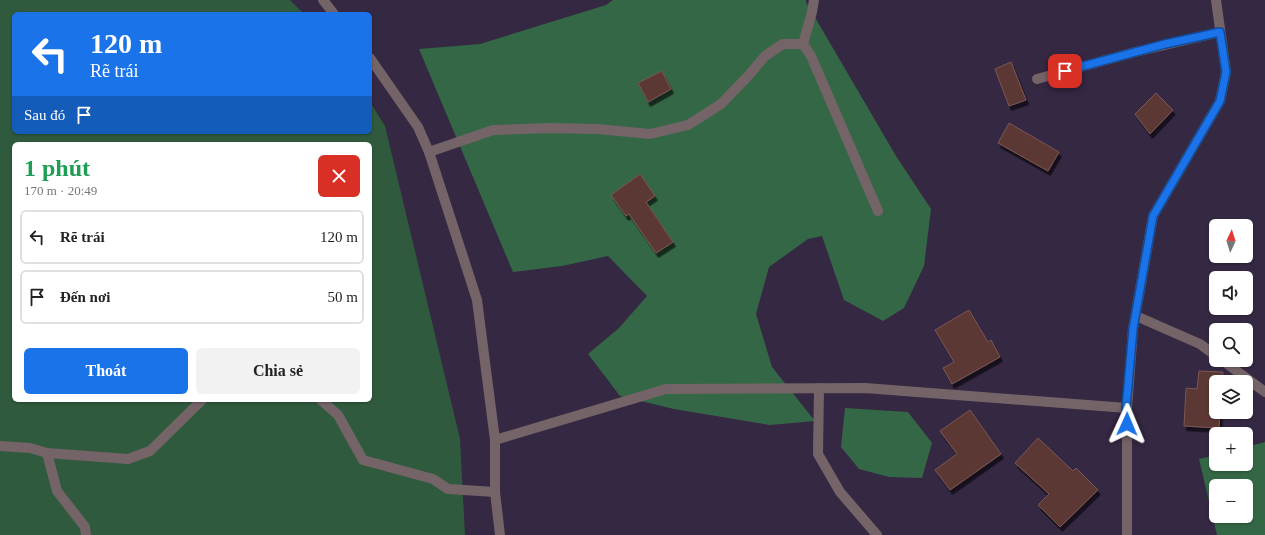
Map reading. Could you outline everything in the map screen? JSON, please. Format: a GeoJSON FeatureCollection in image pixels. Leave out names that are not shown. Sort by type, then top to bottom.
{"type":"FeatureCollection","features":[{"type":"Feature","properties":{"kind":"street"},"geometry":{"type":"LineString","coordinates":[[323,0],[332,12]]}},
{"type":"Feature","properties":{"kind":"street"},"geometry":{"type":"LineString","coordinates":[[814,0],[803,44],[811,56],[878,211]]}},
{"type":"Feature","properties":{"kind":"street"},"geometry":{"type":"LineString","coordinates":[[1127,535],[1126,408],[1133,329],[1153,216],[1220,101],[1226,72],[1216,0]]}},
{"type":"Feature","properties":{"kind":"street"},"geometry":{"type":"LineString","coordinates":[[1037,78],[1150,48],[1220,32]]}},
{"type":"Feature","properties":{"kind":"street"},"geometry":{"type":"LineString","coordinates":[[429,152],[493,130],[548,128],[597,129],[650,134],[688,125],[721,104],[765,56],[783,44],[803,44]]}},
{"type":"Feature","properties":{"kind":"street"},"geometry":{"type":"LineString","coordinates":[[372,61],[418,127],[429,152],[478,300],[495,440],[495,492],[500,535]]}},
{"type":"Feature","properties":{"kind":"street"},"geometry":{"type":"LineString","coordinates":[[1136,316],[1200,344],[1209,351]]}},
{"type":"Feature","properties":{"kind":"street"},"geometry":{"type":"LineString","coordinates":[[1231,367],[1265,392]]}},
{"type":"Feature","properties":{"kind":"street"},"geometry":{"type":"LineString","coordinates":[[819,388],[818,454],[840,492],[877,535]]}},
{"type":"Feature","properties":{"kind":"street"},"geometry":{"type":"LineString","coordinates":[[495,440],[666,390],[865,388],[1126,408]]}},
{"type":"Feature","properties":{"kind":"street"},"geometry":{"type":"LineString","coordinates":[[0,446],[30,448],[47,454],[128,459],[150,451],[200,402]]}},
{"type":"Feature","properties":{"kind":"street"},"geometry":{"type":"LineString","coordinates":[[323,402],[338,415],[363,460],[433,479],[448,489],[495,492]]}},
{"type":"Feature","properties":{"kind":"street"},"geometry":{"type":"LineString","coordinates":[[47,454],[57,491],[85,527],[86,535]]}},
{"type":"Feature","properties":{"kind":"green space"},"geometry":{"type":"Polygon","coordinates":[[[0,0],[290,0],[302,12],[12,12],[12,134],[372,134],[372,105],[385,126],[460,439],[465,535],[0,535],[0,0]]]}},
{"type":"Feature","properties":{"kind":"green space"},"geometry":{"type":"Polygon","coordinates":[[[613,0],[806,0],[896,156],[931,209],[924,266],[904,308],[883,321],[844,300],[822,236],[808,239],[769,267],[756,314],[772,367],[815,421],[770,425],[674,409],[620,396],[588,354],[619,328],[647,296],[608,256],[562,266],[513,272],[419,49],[480,44],[606,5],[613,0]]]}},
{"type":"Feature","properties":{"kind":"green space"},"geometry":{"type":"Polygon","coordinates":[[[845,408],[908,412],[932,443],[922,478],[889,477],[859,469],[841,447],[845,408]]]}},
{"type":"Feature","properties":{"kind":"green space"},"geometry":{"type":"Polygon","coordinates":[[[1265,442],[1265,535],[1217,535],[1214,523],[1253,523],[1253,479],[1209,479],[1209,501],[1199,459],[1209,457],[1209,471],[1253,471],[1253,445],[1265,442]]]}},
{"type":"Feature","properties":{"kind":"building"},"geometry":{"type":"Polygon","coordinates":[[[1011,62],[1026,100],[1009,106],[995,69],[1011,62]]]}},
{"type":"Feature","properties":{"kind":"building"},"geometry":{"type":"Polygon","coordinates":[[[662,71],[671,89],[648,102],[638,83],[662,71]]]}},
{"type":"Feature","properties":{"kind":"building"},"geometry":{"type":"Polygon","coordinates":[[[1156,93],[1173,110],[1150,134],[1135,114],[1156,93]]]}},
{"type":"Feature","properties":{"kind":"building"},"geometry":{"type":"Polygon","coordinates":[[[1009,123],[1059,152],[1048,171],[998,143],[1009,123]]]}},
{"type":"Feature","properties":{"kind":"building"},"geometry":{"type":"Polygon","coordinates":[[[640,174],[655,196],[646,202],[673,242],[656,253],[629,214],[626,216],[611,195],[640,174]]]}},
{"type":"Feature","properties":{"kind":"building"},"geometry":{"type":"Polygon","coordinates":[[[969,310],[988,342],[991,340],[1000,357],[952,384],[943,368],[954,362],[935,330],[969,310]]]}},
{"type":"Feature","properties":{"kind":"building"},"geometry":{"type":"Polygon","coordinates":[[[1199,371],[1223,372],[1223,375],[1209,375],[1209,419],[1220,419],[1219,427],[1184,426],[1186,388],[1197,389],[1199,371]]]}},
{"type":"Feature","properties":{"kind":"building"},"geometry":{"type":"Polygon","coordinates":[[[970,410],[1001,454],[950,490],[935,470],[957,454],[940,431],[970,410]]]}},
{"type":"Feature","properties":{"kind":"building"},"geometry":{"type":"Polygon","coordinates":[[[1038,438],[1073,471],[1076,468],[1098,490],[1060,527],[1038,505],[1049,494],[1015,463],[1038,438]]]}},
{"type":"Feature","properties":{"kind":"route"},"geometry":{"type":"LineString","coordinates":[[1065,71],[1180,40],[1220,32],[1226,72],[1220,101],[1153,216],[1133,329],[1126,408],[1127,424]]}}]}
